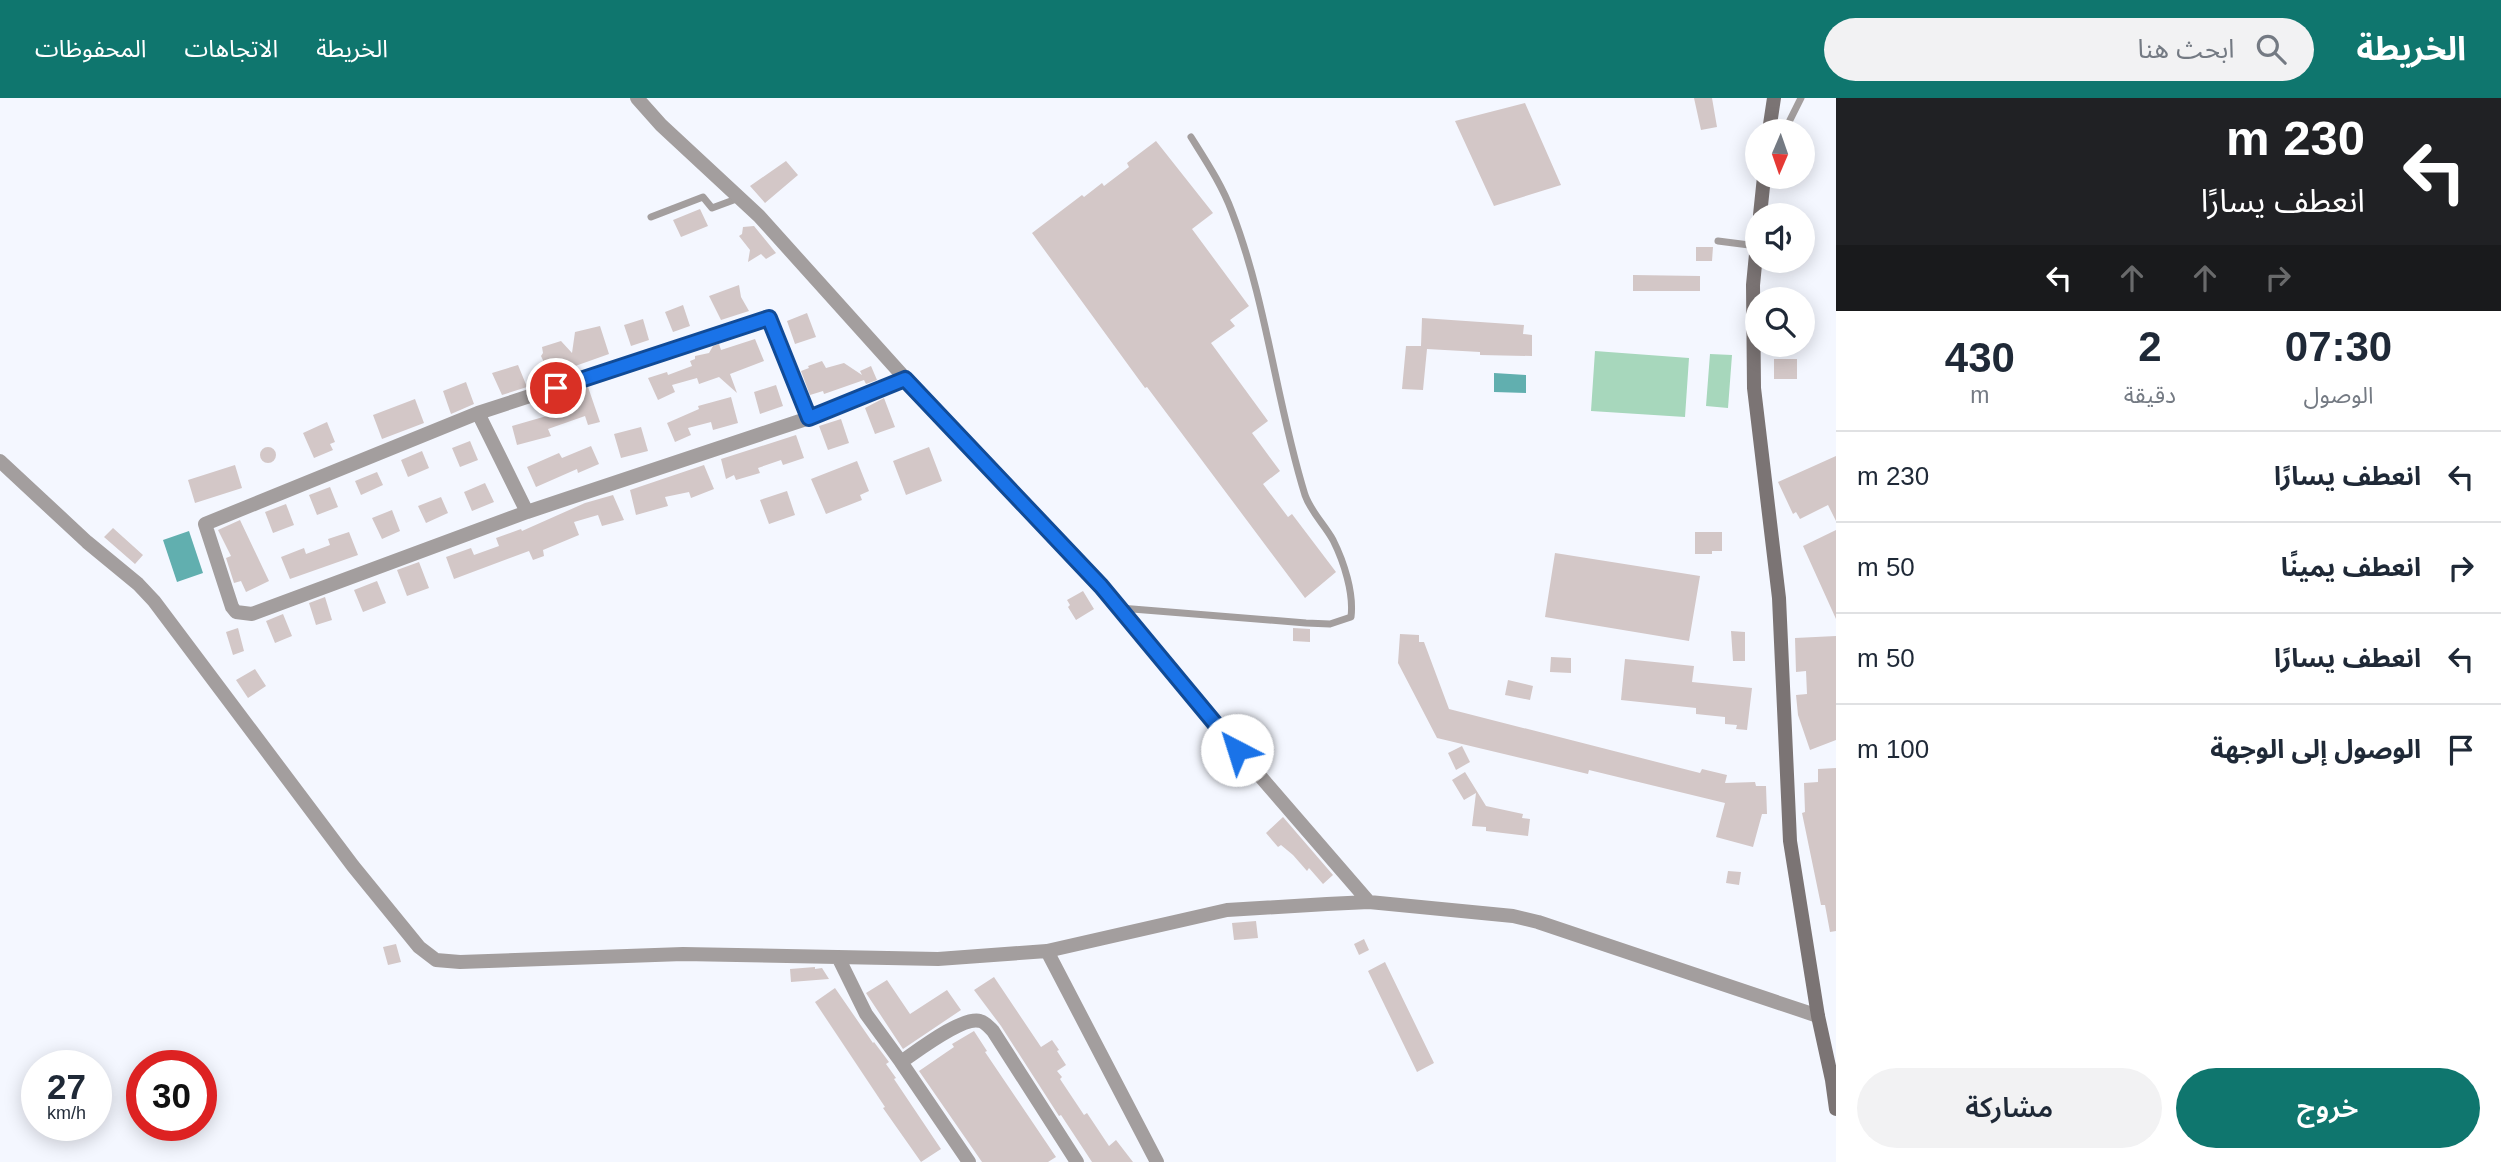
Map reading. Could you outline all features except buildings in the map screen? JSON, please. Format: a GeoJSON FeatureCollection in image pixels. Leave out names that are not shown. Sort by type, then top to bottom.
{"type":"FeatureCollection","features":[{"type":"Feature","properties":{"kind":"street"},"geometry":{"type":"LineString","coordinates":[[637,98],[661,125],[740,198],[1120,608],[1189,694],[1369,902]]}},
{"type":"Feature","properties":{"kind":"street"},"geometry":{"type":"LineString","coordinates":[[1771,119],[1774,98]]}},
{"type":"Feature","properties":{"kind":"street"},"geometry":{"type":"LineString","coordinates":[[1754,273],[1754,388],[1779,598],[1790,841],[1818,1016],[1834,1079],[1836,1109]]}},
{"type":"Feature","properties":{"kind":"street"},"geometry":{"type":"LineString","coordinates":[[809,418],[769,318],[478,413],[205,524],[232,607],[236,612],[252,614],[527,512],[809,418],[905,379]]}},
{"type":"Feature","properties":{"kind":"street"},"geometry":{"type":"LineString","coordinates":[[478,413],[527,512]]}},
{"type":"Feature","properties":{"kind":"street"},"geometry":{"type":"LineString","coordinates":[[0,461],[154,601],[353,866],[427,956],[446,962],[683,954],[938,959],[1047,951],[1227,909],[1369,902],[1513,916],[1538,922],[1818,1016]]}},
{"type":"Feature","properties":{"kind":"street"},"geometry":{"type":"LineString","coordinates":[[1047,951],[1157,1162]]}},
{"type":"Feature","properties":{"kind":"street"},"geometry":{"type":"LineString","coordinates":[[838,957],[866,1014],[969,1162]]}},
{"type":"Feature","properties":{"kind":"street"},"geometry":{"type":"LineString","coordinates":[[901,1062],[960,1024],[972,1020],[981,1021],[993,1031],[1077,1162]]}},
{"type":"Feature","properties":{"kind":"lane"},"geometry":{"type":"LineString","coordinates":[[1790,119],[1801,98]]}},
{"type":"Feature","properties":{"kind":"lane"},"geometry":{"type":"LineString","coordinates":[[1120,608],[1330,624],[1351,617],[1353,605],[1333,541],[1306,497],[1250,267],[1231,211],[1191,137]]}},
{"type":"Feature","properties":{"kind":"lane"},"geometry":{"type":"LineString","coordinates":[[651,217],[703,197],[712,208],[740,198]]}},
{"type":"Feature","properties":{"kind":"lane"},"geometry":{"type":"LineString","coordinates":[[1718,241],[1745,244]]}},
{"type":"Feature","properties":{"kind":"green space"},"geometry":{"type":"Polygon","coordinates":[[[1595,351],[1689,358],[1685,417],[1591,411],[1595,351]]]}},
{"type":"Feature","properties":{"kind":"green space"},"geometry":{"type":"Polygon","coordinates":[[[1710,354],[1732,355],[1728,408],[1706,406],[1710,354]]]}},
{"type":"Feature","properties":{"kind":"water"},"geometry":{"type":"Polygon","coordinates":[[[1494,373],[1526,375],[1526,393],[1494,392],[1494,373]]]}},
{"type":"Feature","properties":{"kind":"water"},"geometry":{"type":"Polygon","coordinates":[[[189,531],[203,573],[177,582],[163,540],[189,531]]]}},
{"type":"Feature","properties":{"kind":"route"},"geometry":{"type":"LineString","coordinates":[[556,388],[769,318],[809,418],[905,379],[1101,586],[1237,750]]}}]}
